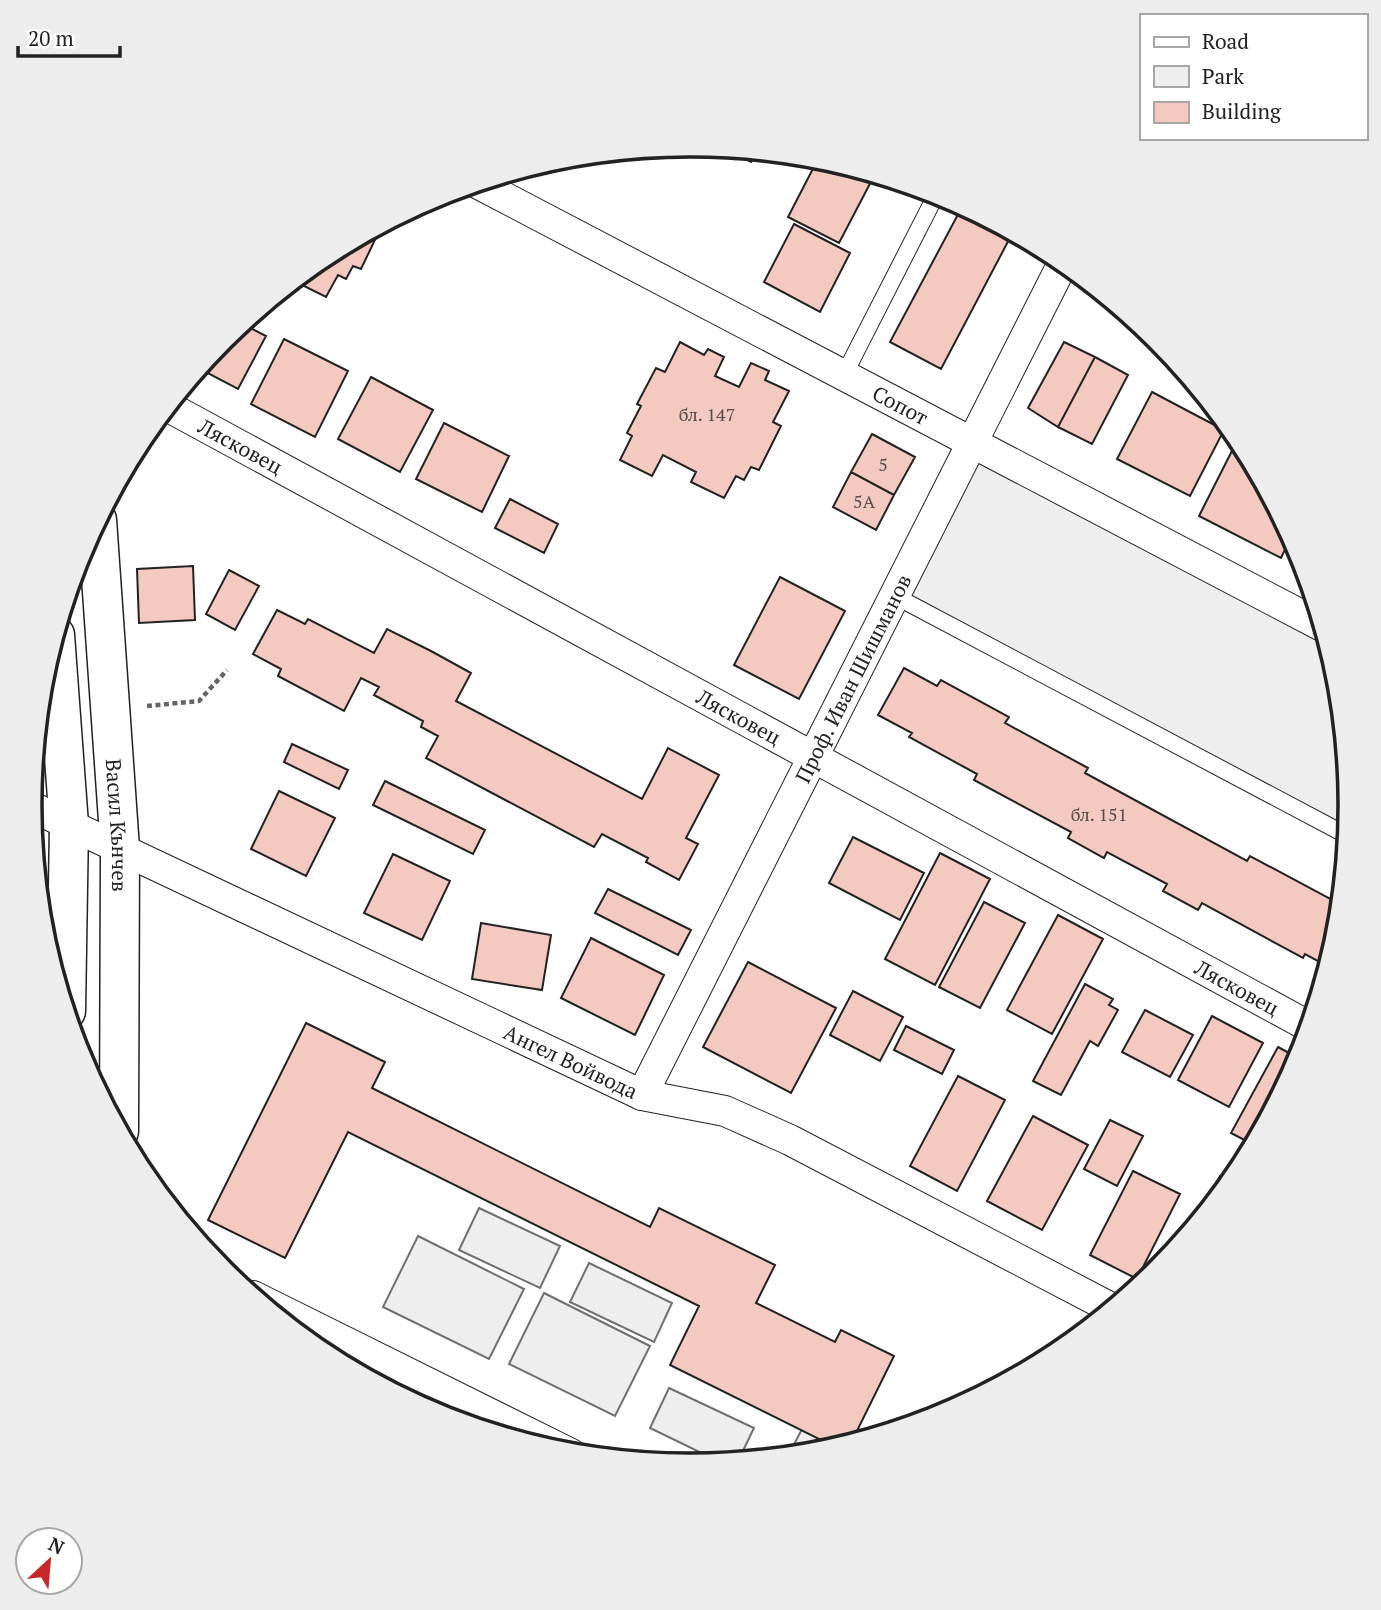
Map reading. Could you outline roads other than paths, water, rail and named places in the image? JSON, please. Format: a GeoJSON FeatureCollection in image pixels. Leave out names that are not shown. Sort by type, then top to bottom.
{"type":"FeatureCollection","features":[{"type":"Feature","properties":{"kind":"street","name":"Сопот"},"geometry":{"type":"LineString","coordinates":[[489,189],[1312,621]]}},
{"type":"Feature","properties":{"kind":"street","name":"Проф. Иван Шишманов"},"geometry":{"type":"LineString","coordinates":[[642,1095],[1059,272]]}},
{"type":"Feature","properties":{"kind":"street","name":"Лясковец"},"geometry":{"type":"LineString","coordinates":[[175,411],[1301,1022]]}},
{"type":"Feature","properties":{"kind":"street","name":"Васил Кънчев"},"geometry":{"type":"LineString","coordinates":[[99,540],[120,849],[119,1111]]}},
{"type":"Feature","properties":{"kind":"street"},"geometry":{"type":"LineString","coordinates":[[57,665],[69,825],[66,981]]}},
{"type":"Feature","properties":{"kind":"street","name":"Ангел Войвода"},"geometry":{"type":"LineString","coordinates":[[42,812],[642,1095],[725,1111],[790,1140],[1104,1304]]}},
{"type":"Feature","properties":{"kind":"street"},"geometry":{"type":"LineString","coordinates":[[302,1324],[453,1408]]}},
{"type":"Feature","properties":{"kind":"lane"},"geometry":{"type":"LineString","coordinates":[[844,376],[932,203]]}},
{"type":"Feature","properties":{"kind":"lane"},"geometry":{"type":"LineString","coordinates":[[894,596],[1338,830]]}}]}
